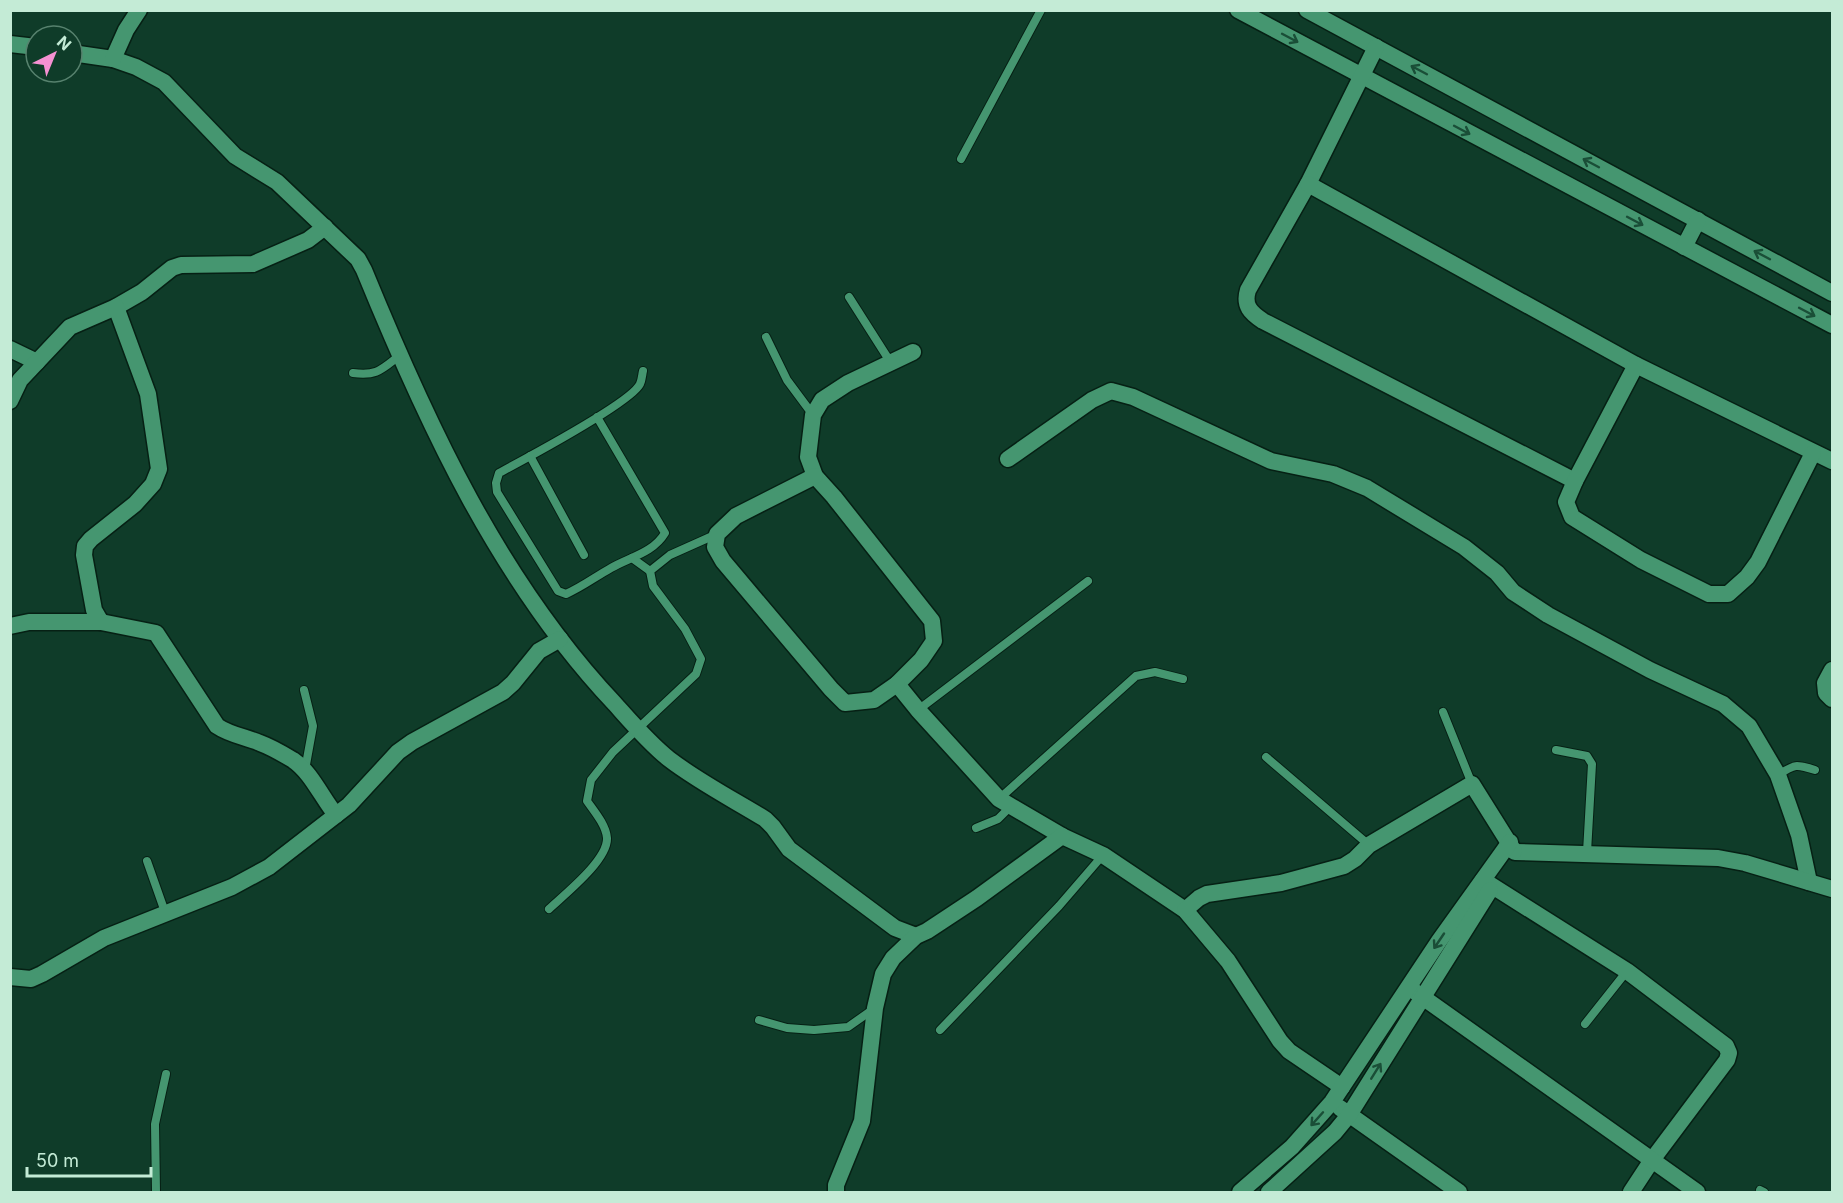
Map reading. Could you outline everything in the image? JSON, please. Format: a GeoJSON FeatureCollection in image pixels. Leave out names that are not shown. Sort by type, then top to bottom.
{"type":"FeatureCollection","features":[{"type":"Feature","properties":{"kind":"street"},"geometry":{"type":"LineString","coordinates":[[113,60],[126,30],[139,10]]}},
{"type":"Feature","properties":{"kind":"street"},"geometry":{"type":"LineString","coordinates":[[1238,10],[1833,325]]}},
{"type":"Feature","properties":{"kind":"street"},"geometry":{"type":"LineString","coordinates":[[1307,10],[1833,293]]}},
{"type":"Feature","properties":{"kind":"street"},"geometry":{"type":"LineString","coordinates":[[1376,47],[1308,184],[1248,290],[1245,298],[1247,306],[1263,321],[1575,481]]}},
{"type":"Feature","properties":{"kind":"street"},"geometry":{"type":"LineString","coordinates":[[84,55],[136,67],[164,82],[235,156],[278,182],[358,259],[399,356],[468,494],[512,573],[592,680],[637,728],[671,760],[765,819],[789,849],[798,856],[895,927],[916,936]]}},
{"type":"Feature","properties":{"kind":"street"},"geometry":{"type":"LineString","coordinates":[[1308,184],[1636,365],[1833,462]]}},
{"type":"Feature","properties":{"kind":"street"},"geometry":{"type":"LineString","coordinates":[[1684,248],[1698,220]]}},
{"type":"Feature","properties":{"kind":"street"},"geometry":{"type":"LineString","coordinates":[[10,401],[20,380],[70,327],[116,307],[142,292],[172,268],[181,265],[252,264],[308,240],[325,227]]}},
{"type":"Feature","properties":{"kind":"street"},"geometry":{"type":"LineString","coordinates":[[101,622],[94,610],[84,555],[85,546],[135,504],[153,484],[159,469],[148,394],[116,307]]}},
{"type":"Feature","properties":{"kind":"street"},"geometry":{"type":"LineString","coordinates":[[10,349],[37,362]]}},
{"type":"Feature","properties":{"kind":"street"},"geometry":{"type":"LineString","coordinates":[[815,476],[736,516],[717,534],[715,547],[723,561],[845,703],[874,700],[897,684],[921,660],[934,641],[932,621],[815,476],[808,457],[813,415],[822,400],[848,383],[913,352]]}},
{"type":"Feature","properties":{"kind":"street"},"geometry":{"type":"LineString","coordinates":[[1636,365],[1566,502],[1572,517],[1641,560],[1670,575],[1709,594],[1728,594],[1747,577],[1758,562],[1813,453]]}},
{"type":"Feature","properties":{"kind":"street"},"geometry":{"type":"LineString","coordinates":[[1008,459],[1092,400],[1111,391],[1133,397],[1271,461],[1333,474],[1367,488],[1464,547],[1497,573],[1513,592],[1548,615],[1650,670],[1723,704],[1749,726],[1778,775],[1799,834],[1809,882]]}},
{"type":"Feature","properties":{"kind":"street"},"geometry":{"type":"LineString","coordinates":[[10,626],[29,622],[101,622],[156,633],[217,726],[262,744],[294,761],[305,770],[324,801],[336,815]]}},
{"type":"Feature","properties":{"kind":"street"},"geometry":{"type":"LineString","coordinates":[[10,977],[31,979],[104,938],[232,886],[269,867],[349,805],[398,752],[502,692],[513,683],[539,651],[560,639]]}},
{"type":"Feature","properties":{"kind":"street"},"geometry":{"type":"LineString","coordinates":[[1833,670],[1825,683],[1826,693],[1833,699]]}},
{"type":"Feature","properties":{"kind":"street"},"geometry":{"type":"LineString","coordinates":[[897,684],[918,710],[1005,803],[1062,836],[1103,855],[1185,910],[1223,954],[1280,1041],[1289,1051],[1342,1087]]}},
{"type":"Feature","properties":{"kind":"street"},"geometry":{"type":"LineString","coordinates":[[1185,910],[1207,894],[1281,884],[1344,866],[1369,845],[1472,784],[1512,847]]}},
{"type":"Feature","properties":{"kind":"street"},"geometry":{"type":"LineString","coordinates":[[836,1192],[836,1185],[862,1121],[875,1008],[884,974],[893,958],[916,936],[927,932],[977,898],[1062,836]]}},
{"type":"Feature","properties":{"kind":"street"},"geometry":{"type":"LineString","coordinates":[[1512,847],[1718,858],[1745,863],[1833,889]]}},
{"type":"Feature","properties":{"kind":"street"},"geometry":{"type":"LineString","coordinates":[[1240,1192],[1292,1147],[1332,1102],[1415,992],[1512,847]]}},
{"type":"Feature","properties":{"kind":"street"},"geometry":{"type":"LineString","coordinates":[[1488,882],[1627,971],[1726,1046],[1729,1053],[1727,1060],[1652,1160],[1631,1192]]}},
{"type":"Feature","properties":{"kind":"street"},"geometry":{"type":"LineString","coordinates":[[1269,1192],[1329,1138],[1349,1115],[1415,992]]}},
{"type":"Feature","properties":{"kind":"street"},"geometry":{"type":"LineString","coordinates":[[1415,992],[1697,1192]]}},
{"type":"Feature","properties":{"kind":"street"},"geometry":{"type":"LineString","coordinates":[[1332,1102],[1459,1192]]}},
{"type":"Feature","properties":{"kind":"lane"},"geometry":{"type":"LineString","coordinates":[[961,159],[1041,10]]}},
{"type":"Feature","properties":{"kind":"lane"},"geometry":{"type":"LineString","coordinates":[[849,297],[891,363]]}},
{"type":"Feature","properties":{"kind":"lane"},"geometry":{"type":"LineString","coordinates":[[766,337],[787,380],[813,415]]}},
{"type":"Feature","properties":{"kind":"lane"},"geometry":{"type":"LineString","coordinates":[[353,373],[369,375],[384,368],[399,356]]}},
{"type":"Feature","properties":{"kind":"lane"},"geometry":{"type":"LineString","coordinates":[[597,417],[665,533],[660,542],[566,594],[558,591],[497,492],[496,483],[499,473],[597,417],[640,386],[643,371]]}},
{"type":"Feature","properties":{"kind":"lane"},"geometry":{"type":"LineString","coordinates":[[530,456],[584,555]]}},
{"type":"Feature","properties":{"kind":"lane"},"geometry":{"type":"LineString","coordinates":[[650,571],[670,555],[717,534]]}},
{"type":"Feature","properties":{"kind":"lane"},"geometry":{"type":"LineString","coordinates":[[549,909],[590,870],[604,853],[607,837],[598,817],[587,801],[591,780],[613,752],[696,674],[701,659],[685,629],[652,586],[650,571],[632,558]]}},
{"type":"Feature","properties":{"kind":"lane"},"geometry":{"type":"LineString","coordinates":[[918,710],[1088,581]]}},
{"type":"Feature","properties":{"kind":"lane"},"geometry":{"type":"LineString","coordinates":[[976,828],[998,819],[1005,803],[1136,676],[1155,672],[1183,679]]}},
{"type":"Feature","properties":{"kind":"lane"},"geometry":{"type":"LineString","coordinates":[[304,690],[313,726],[305,770]]}},
{"type":"Feature","properties":{"kind":"lane"},"geometry":{"type":"LineString","coordinates":[[1443,712],[1472,784]]}},
{"type":"Feature","properties":{"kind":"lane"},"geometry":{"type":"LineString","coordinates":[[1556,750],[1587,756],[1592,764],[1587,852]]}},
{"type":"Feature","properties":{"kind":"lane"},"geometry":{"type":"LineString","coordinates":[[1266,757],[1369,845]]}},
{"type":"Feature","properties":{"kind":"lane"},"geometry":{"type":"LineString","coordinates":[[1778,775],[1798,764],[1815,770]]}},
{"type":"Feature","properties":{"kind":"lane"},"geometry":{"type":"LineString","coordinates":[[940,1029],[1059,906],[1103,855]]}},
{"type":"Feature","properties":{"kind":"lane"},"geometry":{"type":"LineString","coordinates":[[147,861],[165,912]]}},
{"type":"Feature","properties":{"kind":"lane"},"geometry":{"type":"LineString","coordinates":[[1585,1024],[1627,971]]}},
{"type":"Feature","properties":{"kind":"lane"},"geometry":{"type":"LineString","coordinates":[[759,1020],[787,1028],[848,1027],[875,1008]]}},
{"type":"Feature","properties":{"kind":"lane"},"geometry":{"type":"LineString","coordinates":[[156,1192],[155,1124],[166,1074]]}}]}
